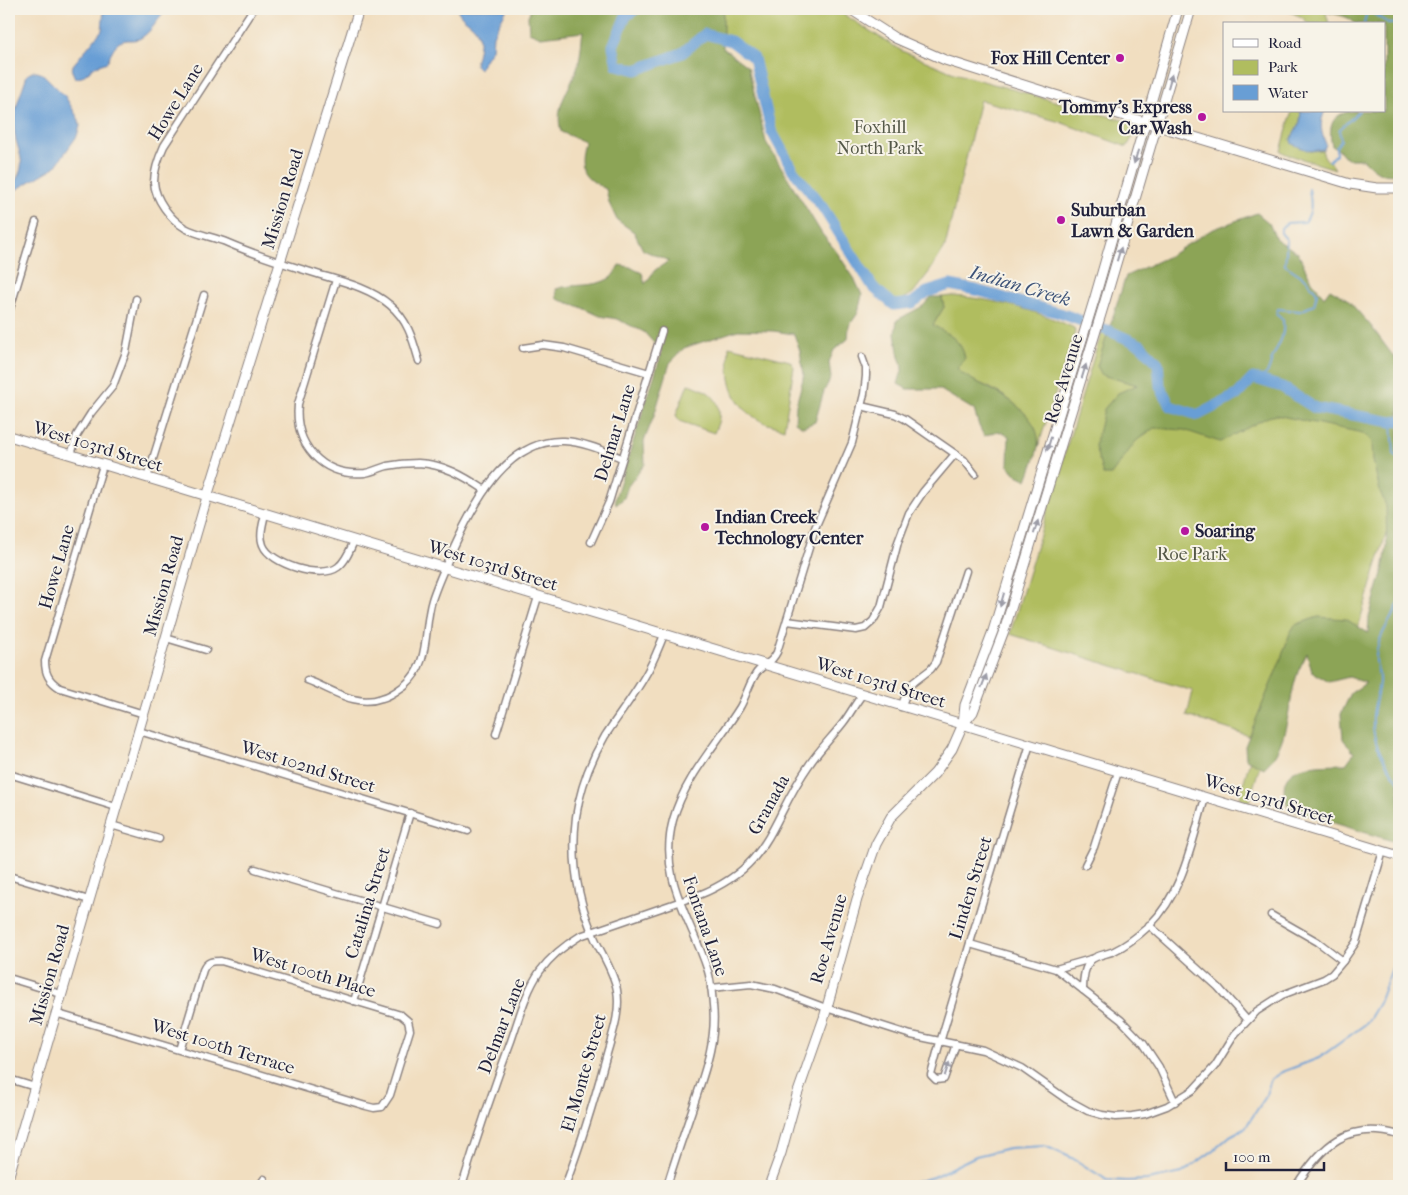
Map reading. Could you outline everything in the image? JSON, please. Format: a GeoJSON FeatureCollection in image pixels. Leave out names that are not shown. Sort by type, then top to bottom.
{"type":"FeatureCollection","features":[{"type":"Feature","properties":{"kind":"main road","name":"Mission Road"},"geometry":{"type":"LineString","coordinates":[[9,1175],[207,497],[359,9]]}},
{"type":"Feature","properties":{"kind":"main road"},"geometry":{"type":"LineString","coordinates":[[850,9],[895,38],[944,60],[1350,184],[1377,188],[1399,188]]}},
{"type":"Feature","properties":{"kind":"main road","name":"Roe Avenue"},"geometry":{"type":"LineString","coordinates":[[769,1186],[826,1008],[857,898],[876,844],[883,828],[891,817],[935,773],[945,760],[956,742],[963,724],[965,705],[993,631],[1095,297],[1178,9]]}},
{"type":"Feature","properties":{"kind":"main road","name":"Roe Avenue"},"geometry":{"type":"LineString","coordinates":[[963,724],[973,712],[1005,628],[1090,351],[1191,9]]}},
{"type":"Feature","properties":{"kind":"main road","name":"West 103rd Street"},"geometry":{"type":"LineString","coordinates":[[9,437],[1399,856]]}},
{"type":"Feature","properties":{"kind":"main road"},"geometry":{"type":"LineString","coordinates":[[1039,478],[1049,484]]}},
{"type":"Feature","properties":{"kind":"street","name":"Howe Lane"},"geometry":{"type":"LineString","coordinates":[[253,9],[164,146],[158,160],[154,183],[163,205],[174,220],[184,227],[249,253],[336,280],[373,294],[392,307],[408,328],[419,361]]}},
{"type":"Feature","properties":{"kind":"street"},"geometry":{"type":"LineString","coordinates":[[9,312],[36,222]]}},
{"type":"Feature","properties":{"kind":"street"},"geometry":{"type":"LineString","coordinates":[[336,280],[298,404],[299,429],[306,446],[322,462],[339,471],[350,473],[367,472],[395,465],[419,463],[448,469],[462,475],[485,490]]}},
{"type":"Feature","properties":{"kind":"street"},"geometry":{"type":"LineString","coordinates":[[147,478],[204,295]]}},
{"type":"Feature","properties":{"kind":"street"},"geometry":{"type":"LineString","coordinates":[[71,455],[77,435],[90,413],[113,386],[126,352],[136,299]]}},
{"type":"Feature","properties":{"kind":"street","name":"Delmar Lane"},"geometry":{"type":"LineString","coordinates":[[591,542],[609,502],[662,332]]}},
{"type":"Feature","properties":{"kind":"street"},"geometry":{"type":"LineString","coordinates":[[524,348],[544,344],[564,348],[649,373]]}},
{"type":"Feature","properties":{"kind":"street","name":"Fontana Lane"},"geometry":{"type":"LineString","coordinates":[[667,1186],[710,1053],[714,1024],[711,988],[707,969],[679,902],[671,874],[670,838],[678,804],[696,772],[740,706],[758,670],[772,661],[778,652],[815,528],[852,443],[866,376],[866,368],[862,357]]}},
{"type":"Feature","properties":{"kind":"street"},"geometry":{"type":"LineString","coordinates":[[861,406],[895,414],[905,419],[964,460],[975,474]]}},
{"type":"Feature","properties":{"kind":"street"},"geometry":{"type":"LineString","coordinates":[[307,680],[343,697],[359,701],[382,698],[398,690],[412,677],[423,657],[431,602],[445,568],[471,512],[485,490],[511,461],[530,448],[564,441],[586,445],[622,458]]}},
{"type":"Feature","properties":{"kind":"street"},"geometry":{"type":"LineString","coordinates":[[787,621],[856,630],[865,628],[873,621],[881,607],[898,542],[909,513],[923,492],[955,454]]}},
{"type":"Feature","properties":{"kind":"street","name":"Howe Lane"},"geometry":{"type":"LineString","coordinates":[[103,465],[45,661],[45,670],[52,683],[60,688],[144,714]]}},
{"type":"Feature","properties":{"kind":"street"},"geometry":{"type":"LineString","coordinates":[[265,514],[260,534],[262,544],[267,552],[280,562],[321,573],[337,568],[343,562],[354,541]]}},
{"type":"Feature","properties":{"kind":"street"},"geometry":{"type":"LineString","coordinates":[[901,706],[910,686],[936,662],[966,571]]}},
{"type":"Feature","properties":{"kind":"street"},"geometry":{"type":"LineString","coordinates":[[496,734],[538,597]]}},
{"type":"Feature","properties":{"kind":"street","name":"El Monte Street"},"geometry":{"type":"LineString","coordinates":[[564,1186],[588,1121],[618,1011],[618,999],[614,980],[592,932],[579,893],[574,854],[576,816],[594,757],[645,676],[664,635]]}},
{"type":"Feature","properties":{"kind":"street"},"geometry":{"type":"LineString","coordinates":[[166,638],[206,650]]}},
{"type":"Feature","properties":{"kind":"street","name":"Granada"},"geometry":{"type":"LineString","coordinates":[[679,902],[715,889],[729,881],[753,860],[770,837],[808,765],[844,722],[862,694]]}},
{"type":"Feature","properties":{"kind":"street","name":"West 102nd Street"},"geometry":{"type":"LineString","coordinates":[[139,731],[468,831]]}},
{"type":"Feature","properties":{"kind":"street","name":"Linden Street"},"geometry":{"type":"LineString","coordinates":[[956,1044],[944,1079],[936,1080],[931,1075],[1030,744]]}},
{"type":"Feature","properties":{"kind":"street"},"geometry":{"type":"LineString","coordinates":[[1085,865],[1094,847],[1118,772]]}},
{"type":"Feature","properties":{"kind":"street"},"geometry":{"type":"LineString","coordinates":[[9,774],[116,807]]}},
{"type":"Feature","properties":{"kind":"street"},"geometry":{"type":"LineString","coordinates":[[1056,968],[1115,950],[1127,944],[1149,926],[1172,896],[1180,879],[1205,798]]}},
{"type":"Feature","properties":{"kind":"street","name":"Catalina Street"},"geometry":{"type":"LineString","coordinates":[[354,1001],[410,813]]}},
{"type":"Feature","properties":{"kind":"street"},"geometry":{"type":"LineString","coordinates":[[111,825],[159,839]]}},
{"type":"Feature","properties":{"kind":"street"},"geometry":{"type":"LineString","coordinates":[[711,988],[740,984],[763,986],[911,1035],[983,1050],[1003,1058],[1036,1076],[1076,1106],[1102,1115],[1132,1116],[1160,1109],[1193,1090],[1215,1066],[1235,1034],[1257,1011],[1282,995],[1324,979],[1332,974],[1356,942],[1383,851]]}},
{"type":"Feature","properties":{"kind":"street"},"geometry":{"type":"LineString","coordinates":[[255,869],[440,924]]}},
{"type":"Feature","properties":{"kind":"street"},"geometry":{"type":"LineString","coordinates":[[9,876],[89,900]]}},
{"type":"Feature","properties":{"kind":"street","name":"Delmar Lane"},"geometry":{"type":"LineString","coordinates":[[462,1186],[479,1131],[533,983],[551,958],[564,946],[580,936],[679,902]]}},
{"type":"Feature","properties":{"kind":"street"},"geometry":{"type":"LineString","coordinates":[[1271,915],[1318,942],[1343,961]]}},
{"type":"Feature","properties":{"kind":"street"},"geometry":{"type":"LineString","coordinates":[[1149,926],[1218,987],[1247,1020]]}},
{"type":"Feature","properties":{"kind":"street"},"geometry":{"type":"LineString","coordinates":[[970,944],[1056,968],[1121,1020],[1144,1043],[1159,1067],[1175,1102]]}},
{"type":"Feature","properties":{"kind":"street"},"geometry":{"type":"LineString","coordinates":[[1083,990],[1086,967],[1091,958]]}},
{"type":"Feature","properties":{"kind":"street","name":"West 100th Place"},"geometry":{"type":"LineString","coordinates":[[179,1050],[203,970],[206,964],[211,961],[221,961],[400,1015],[408,1021],[410,1030],[390,1095],[382,1107]]}},
{"type":"Feature","properties":{"kind":"street"},"geometry":{"type":"LineString","coordinates":[[9,978],[61,994]]}},
{"type":"Feature","properties":{"kind":"street","name":"West 100th Terrace"},"geometry":{"type":"LineString","coordinates":[[55,1013],[366,1106],[382,1107]]}},
{"type":"Feature","properties":{"kind":"street"},"geometry":{"type":"LineString","coordinates":[[9,1079],[34,1087]]}},
{"type":"Feature","properties":{"kind":"street"},"geometry":{"type":"LineString","coordinates":[[1296,1186],[1320,1153],[1342,1137],[1353,1132],[1376,1130],[1399,1134]]}},
{"type":"Feature","properties":{"kind":"street"},"geometry":{"type":"LineString","coordinates":[[259,1186],[264,1179]]}},
{"type":"Feature","properties":{"kind":"green space"},"geometry":{"type":"Polygon","coordinates":[[[531,9],[723,9],[723,48],[748,67],[766,142],[822,234],[854,278],[862,295],[858,313],[849,326],[848,339],[834,350],[829,362],[831,378],[824,391],[815,422],[803,427],[795,422],[796,405],[804,375],[800,351],[794,334],[738,330],[684,348],[670,363],[654,416],[644,441],[645,464],[628,486],[624,498],[616,505],[615,498],[662,352],[644,332],[617,319],[600,316],[557,299],[556,289],[604,281],[611,277],[619,265],[630,267],[642,273],[645,284],[655,270],[669,261],[643,250],[634,232],[617,220],[609,203],[606,189],[591,180],[583,171],[581,159],[584,142],[561,132],[559,114],[563,99],[578,64],[583,32],[541,37],[529,32],[528,16],[531,9]]]}},
{"type":"Feature","properties":{"kind":"green space","name":"Foxhill North Park"},"geometry":{"type":"Polygon","coordinates":[[[636,9],[835,9],[902,51],[954,73],[1133,123],[1137,129],[1127,147],[1060,122],[980,100],[945,247],[913,293],[894,305],[873,287],[823,208],[793,170],[771,130],[753,58],[731,41],[705,34],[636,9]]]}},
{"type":"Feature","properties":{"kind":"green space"},"geometry":{"type":"Polygon","coordinates":[[[1283,9],[1320,9],[1326,13],[1328,22],[1306,22],[1302,17],[1283,9]]]}},
{"type":"Feature","properties":{"kind":"green space"},"geometry":{"type":"Polygon","coordinates":[[[1320,9],[1399,9],[1399,174],[1383,174],[1371,167],[1363,159],[1347,159],[1332,146],[1330,133],[1332,123],[1344,113],[1386,112],[1386,22],[1354,22],[1343,16],[1320,9]]]}},
{"type":"Feature","properties":{"kind":"green space"},"geometry":{"type":"Polygon","coordinates":[[[1292,112],[1301,112],[1300,123],[1291,139],[1310,151],[1322,150],[1327,160],[1335,169],[1286,154],[1281,151],[1292,112]]]}},
{"type":"Feature","properties":{"kind":"green space"},"geometry":{"type":"Polygon","coordinates":[[[1257,213],[1269,223],[1276,239],[1298,253],[1310,278],[1324,297],[1330,289],[1347,299],[1371,326],[1399,364],[1399,843],[1289,809],[1284,793],[1285,782],[1290,774],[1298,769],[1309,766],[1346,764],[1354,753],[1343,739],[1341,714],[1351,693],[1366,683],[1349,677],[1329,682],[1312,672],[1307,653],[1293,689],[1283,738],[1272,759],[1264,768],[1246,759],[1245,746],[1290,633],[1295,625],[1318,617],[1346,619],[1368,633],[1369,617],[1383,570],[1387,547],[1386,506],[1380,491],[1373,461],[1372,442],[1363,433],[1276,415],[1268,417],[1220,442],[1184,430],[1154,428],[1136,441],[1111,475],[1103,475],[1095,446],[1104,409],[1118,393],[1137,385],[1102,375],[1097,366],[1126,276],[1169,256],[1211,230],[1257,213]]]}},
{"type":"Feature","properties":{"kind":"green space"},"geometry":{"type":"Polygon","coordinates":[[[953,296],[1015,306],[1074,328],[1075,332],[1038,447],[1033,427],[1022,411],[1006,397],[966,377],[947,352],[933,325],[944,307],[942,297],[953,296]]]}},
{"type":"Feature","properties":{"kind":"green space"},"geometry":{"type":"Polygon","coordinates":[[[931,297],[942,297],[944,307],[933,325],[954,338],[963,352],[965,358],[957,368],[968,377],[1015,404],[1030,419],[1035,428],[1038,437],[1038,447],[1027,480],[1017,475],[1008,465],[1009,436],[998,431],[984,436],[974,410],[939,389],[907,389],[898,384],[903,367],[899,357],[895,333],[897,320],[923,306],[931,297]]]}},
{"type":"Feature","properties":{"kind":"green space","name":"Roe Park"},"geometry":{"type":"Polygon","coordinates":[[[1102,333],[1132,351],[1244,401],[1399,432],[1399,491],[1354,640],[1302,624],[1249,802],[1239,799],[1256,738],[1187,716],[1193,691],[1010,634],[1102,333]]]}},
{"type":"Feature","properties":{"kind":"green space"},"geometry":{"type":"Polygon","coordinates":[[[729,346],[790,361],[794,367],[784,429],[764,422],[751,414],[737,398],[730,379],[729,346]]]}},
{"type":"Feature","properties":{"kind":"green space"},"geometry":{"type":"Polygon","coordinates":[[[688,384],[706,391],[715,399],[719,410],[719,419],[714,433],[679,421],[676,415],[688,384]]]}},
{"type":"Feature","properties":{"kind":"water"},"geometry":{"type":"Polygon","coordinates":[[[104,9],[166,9],[151,30],[143,37],[119,42],[107,62],[94,67],[82,77],[75,78],[72,71],[73,65],[102,30],[104,9]]]}},
{"type":"Feature","properties":{"kind":"water"},"geometry":{"type":"Polygon","coordinates":[[[457,9],[507,9],[493,35],[492,49],[479,69],[475,65],[479,45],[478,35],[473,26],[462,17],[457,9]]]}},
{"type":"Feature","properties":{"kind":"water"},"geometry":{"type":"Polygon","coordinates":[[[34,71],[43,74],[65,96],[79,120],[80,126],[77,136],[55,167],[14,191],[10,188],[17,179],[21,163],[15,134],[15,112],[27,75],[34,71]]]}},
{"type":"Feature","properties":{"kind":"water"},"geometry":{"type":"Polygon","coordinates":[[[1301,112],[1324,112],[1321,124],[1326,144],[1324,149],[1310,151],[1292,144],[1291,139],[1300,123],[1301,112]]]}},
{"type":"Feature","properties":{"kind":"waterway","name":"Indian Creek"},"geometry":{"type":"LineString","coordinates":[[636,9],[626,16],[613,46],[617,65],[636,70],[682,53],[705,34],[731,41],[754,58],[771,130],[793,170],[823,208],[873,287],[894,305],[912,303],[927,292],[950,285],[976,290],[1060,313],[1141,345],[1158,363],[1160,386],[1170,406],[1198,415],[1237,395],[1253,378],[1282,387],[1315,408],[1392,422],[1399,421]]}},
{"type":"Feature","properties":{"kind":"waterway"},"geometry":{"type":"LineString","coordinates":[[1367,10],[1388,23],[1399,25]]}},
{"type":"Feature","properties":{"kind":"waterway"},"geometry":{"type":"LineString","coordinates":[[1364,22],[1367,11]]}},
{"type":"Feature","properties":{"kind":"waterway"},"geometry":{"type":"LineString","coordinates":[[1329,161],[1336,154],[1336,147],[1341,140],[1339,130],[1358,112]]}},
{"type":"Feature","properties":{"kind":"waterway"},"geometry":{"type":"LineString","coordinates":[[1255,379],[1265,375],[1269,369],[1282,337],[1283,320],[1276,314],[1278,309],[1300,311],[1314,305],[1317,293],[1306,279],[1285,265],[1287,240],[1281,233],[1281,228],[1287,223],[1305,222],[1308,218],[1311,202],[1309,189]]}},
{"type":"Feature","properties":{"kind":"waterway"},"geometry":{"type":"LineString","coordinates":[[1392,422],[1394,454],[1399,458]]}},
{"type":"Feature","properties":{"kind":"waterway"},"geometry":{"type":"LineString","coordinates":[[1399,510],[1399,517]]}},
{"type":"Feature","properties":{"kind":"waterway"},"geometry":{"type":"LineString","coordinates":[[1399,603],[1378,644],[1376,662],[1379,679],[1373,725],[1376,743],[1388,767],[1399,782]]}},
{"type":"Feature","properties":{"kind":"waterway"},"geometry":{"type":"LineString","coordinates":[[903,1186],[933,1177],[976,1156],[1009,1148],[1045,1146],[1072,1158],[1107,1180],[1147,1180],[1182,1173],[1230,1136],[1245,1128],[1265,1098],[1271,1079],[1282,1072],[1319,1058],[1367,1023],[1379,1003],[1399,950]]}},
{"type":"Feature","properties":{"kind":"place","name":"Fox Hill Center"},"geometry":{"type":"Point","coordinates":[1120,58]}},
{"type":"Feature","properties":{"kind":"place","name":"Tommy's Express Car Wash"},"geometry":{"type":"Point","coordinates":[1202,117]}},
{"type":"Feature","properties":{"kind":"place","name":"Suburban Lawn & Garden"},"geometry":{"type":"Point","coordinates":[1061,220]}},
{"type":"Feature","properties":{"kind":"place","name":"Indian Creek Technology Center"},"geometry":{"type":"Point","coordinates":[705,527]}},
{"type":"Feature","properties":{"kind":"place","name":"Soaring"},"geometry":{"type":"Point","coordinates":[1185,531]}}]}
